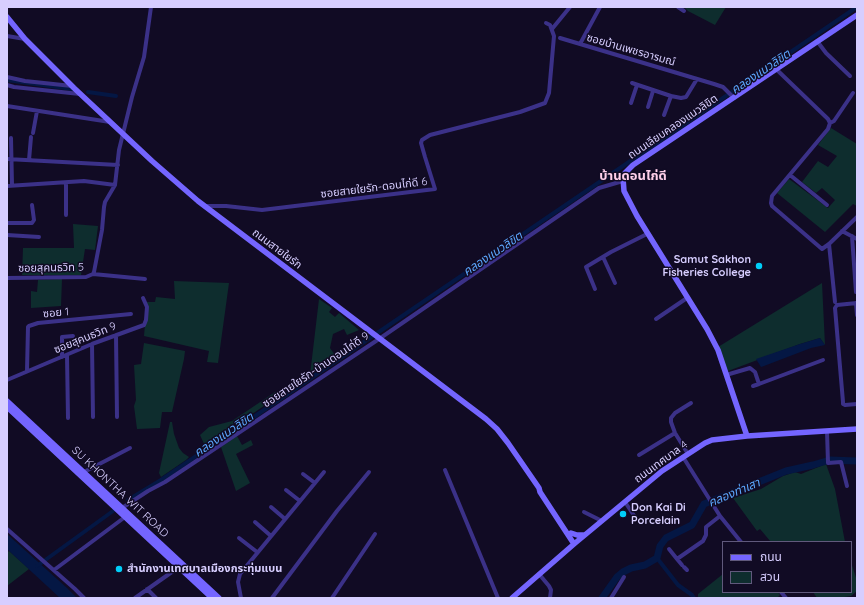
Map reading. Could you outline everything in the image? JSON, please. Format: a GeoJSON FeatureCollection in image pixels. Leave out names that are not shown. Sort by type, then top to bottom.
{"type":"FeatureCollection","features":[{"type":"Feature","properties":{"kind":"street","name":"ซอยสุคนธวิท 5"},"geometry":{"type":"LineString","coordinates":[[7,278],[86,276],[93,274],[101,237],[105,202],[115,185],[119,150],[132,97],[144,57],[152,7]]}},
{"type":"Feature","properties":{"kind":"street"},"geometry":{"type":"LineString","coordinates":[[546,22],[552,29],[570,7]]}},
{"type":"Feature","properties":{"kind":"street"},"geometry":{"type":"LineString","coordinates":[[580,44],[600,7]]}},
{"type":"Feature","properties":{"kind":"street"},"geometry":{"type":"LineString","coordinates":[[678,7],[684,11]]}},
{"type":"Feature","properties":{"kind":"street","name":"ถนนเลียบคลองแนวลิขิต"},"geometry":{"type":"LineString","coordinates":[[623,181],[625,173],[633,165],[857,15]]}},
{"type":"Feature","properties":{"kind":"street","name":"ถนนสายใยรัก"},"geometry":{"type":"LineString","coordinates":[[7,17],[25,39],[72,86],[152,161],[205,206],[486,419],[497,429],[576,542]]}},
{"type":"Feature","properties":{"kind":"street","name":"ซอยสายใยรัก-ดอนไก่ดี 6"},"geometry":{"type":"LineString","coordinates":[[205,206],[226,206],[262,210],[435,189],[421,143],[422,140],[430,135],[520,112],[545,104],[549,93],[554,36],[552,29]]}},
{"type":"Feature","properties":{"kind":"street"},"geometry":{"type":"LineString","coordinates":[[7,36],[25,39]]}},
{"type":"Feature","properties":{"kind":"street","name":"ซอยบ้านเพชรอารมณ์"},"geometry":{"type":"LineString","coordinates":[[560,38],[723,87],[733,97]]}},
{"type":"Feature","properties":{"kind":"street"},"geometry":{"type":"LineString","coordinates":[[817,41],[826,53],[850,76]]}},
{"type":"Feature","properties":{"kind":"street"},"geometry":{"type":"LineString","coordinates":[[776,70],[828,119],[830,123]]}},
{"type":"Feature","properties":{"kind":"street"},"geometry":{"type":"LineString","coordinates":[[7,77],[25,81],[72,86]]}},
{"type":"Feature","properties":{"kind":"street"},"geometry":{"type":"LineString","coordinates":[[632,83],[653,91],[681,98],[686,97],[697,79]]}},
{"type":"Feature","properties":{"kind":"street"},"geometry":{"type":"LineString","coordinates":[[7,84],[14,87],[81,94]]}},
{"type":"Feature","properties":{"kind":"street"},"geometry":{"type":"LineString","coordinates":[[631,103],[637,85]]}},
{"type":"Feature","properties":{"kind":"street"},"geometry":{"type":"LineString","coordinates":[[648,107],[653,91]]}},
{"type":"Feature","properties":{"kind":"street"},"geometry":{"type":"LineString","coordinates":[[853,93],[834,121],[830,123],[828,128],[772,196],[771,203],[821,248],[824,248],[829,244],[857,218]]}},
{"type":"Feature","properties":{"kind":"street"},"geometry":{"type":"LineString","coordinates":[[664,115],[671,96]]}},
{"type":"Feature","properties":{"kind":"street"},"geometry":{"type":"LineString","coordinates":[[7,106],[110,122]]}},
{"type":"Feature","properties":{"kind":"street"},"geometry":{"type":"LineString","coordinates":[[29,160],[37,111]]}},
{"type":"Feature","properties":{"kind":"street"},"geometry":{"type":"LineString","coordinates":[[11,138],[9,160],[12,186]]}},
{"type":"Feature","properties":{"kind":"street"},"geometry":{"type":"LineString","coordinates":[[9,160],[118,165]]}},
{"type":"Feature","properties":{"kind":"street"},"geometry":{"type":"LineString","coordinates":[[790,175],[827,205]]}},
{"type":"Feature","properties":{"kind":"street"},"geometry":{"type":"LineString","coordinates":[[623,181],[627,197],[647,234],[718,350],[747,436]]}},
{"type":"Feature","properties":{"kind":"street","name":"ซอยสายใยรัก-บ้านดอนไก่ดี 9"},"geometry":{"type":"LineString","coordinates":[[122,508],[165,482],[376,336],[599,188],[623,181]]}},
{"type":"Feature","properties":{"kind":"street"},"geometry":{"type":"LineString","coordinates":[[7,186],[93,182],[115,185]]}},
{"type":"Feature","properties":{"kind":"street"},"geometry":{"type":"LineString","coordinates":[[66,183],[66,215]]}},
{"type":"Feature","properties":{"kind":"street"},"geometry":{"type":"LineString","coordinates":[[7,223],[32,223],[34,220],[32,205]]}},
{"type":"Feature","properties":{"kind":"street"},"geometry":{"type":"LineString","coordinates":[[842,231],[857,239]]}},
{"type":"Feature","properties":{"kind":"street"},"geometry":{"type":"LineString","coordinates":[[595,289],[586,267],[647,234]]}},
{"type":"Feature","properties":{"kind":"street"},"geometry":{"type":"LineString","coordinates":[[7,235],[39,237]]}},
{"type":"Feature","properties":{"kind":"street"},"geometry":{"type":"LineString","coordinates":[[852,236],[856,292]]}},
{"type":"Feature","properties":{"kind":"street"},"geometry":{"type":"LineString","coordinates":[[829,244],[835,302]]}},
{"type":"Feature","properties":{"kind":"street"},"geometry":{"type":"LineString","coordinates":[[603,257],[615,283]]}},
{"type":"Feature","properties":{"kind":"street"},"geometry":{"type":"LineString","coordinates":[[93,274],[145,280]]}},
{"type":"Feature","properties":{"kind":"street","name":"ซอยสุคนธวิท 9"},"geometry":{"type":"LineString","coordinates":[[7,380],[92,344],[144,325],[148,307],[143,298]]}},
{"type":"Feature","properties":{"kind":"street"},"geometry":{"type":"LineString","coordinates":[[656,319],[687,298]]}},
{"type":"Feature","properties":{"kind":"street"},"geometry":{"type":"LineString","coordinates":[[857,315],[857,303],[837,305],[835,308],[842,402],[845,405],[857,404]]}},
{"type":"Feature","properties":{"kind":"street","name":"ซอย 1"},"geometry":{"type":"LineString","coordinates":[[27,372],[29,326],[38,323],[131,314]]}},
{"type":"Feature","properties":{"kind":"street"},"geometry":{"type":"LineString","coordinates":[[116,335],[117,417]]}},
{"type":"Feature","properties":{"kind":"street"},"geometry":{"type":"LineString","coordinates":[[62,357],[62,338],[73,336]]}},
{"type":"Feature","properties":{"kind":"street"},"geometry":{"type":"LineString","coordinates":[[92,344],[93,417]]}},
{"type":"Feature","properties":{"kind":"street"},"geometry":{"type":"LineString","coordinates":[[67,355],[68,418]]}},
{"type":"Feature","properties":{"kind":"street"},"geometry":{"type":"LineString","coordinates":[[753,386],[823,360]]}},
{"type":"Feature","properties":{"kind":"street"},"geometry":{"type":"LineString","coordinates":[[726,376],[750,368],[756,372],[760,384]]}},
{"type":"Feature","properties":{"kind":"street","name":"SU KHONTHA WIT ROAD"},"geometry":{"type":"LineString","coordinates":[[7,400],[219,598]]}},
{"type":"Feature","properties":{"kind":"street"},"geometry":{"type":"LineString","coordinates":[[691,404],[675,413],[671,418],[671,422],[685,455],[710,501],[740,541]]}},
{"type":"Feature","properties":{"kind":"street","name":"SU KHONTHA WIT ROAD"},"geometry":{"type":"LineString","coordinates":[[7,407],[212,598]]}},
{"type":"Feature","properties":{"kind":"street","name":"ถนนเทศบาล 4"},"geometry":{"type":"LineString","coordinates":[[512,598],[576,542],[662,471],[685,455],[712,440],[747,436],[857,429]]}},
{"type":"Feature","properties":{"kind":"street"},"geometry":{"type":"LineString","coordinates":[[827,431],[827,462],[841,462],[847,486]]}},
{"type":"Feature","properties":{"kind":"street"},"geometry":{"type":"LineString","coordinates":[[640,455],[675,433]]}},
{"type":"Feature","properties":{"kind":"street"},"geometry":{"type":"LineString","coordinates":[[84,472],[130,448]]}},
{"type":"Feature","properties":{"kind":"street"},"geometry":{"type":"LineString","coordinates":[[445,470],[498,598]]}},
{"type":"Feature","properties":{"kind":"street"},"geometry":{"type":"LineString","coordinates":[[241,598],[238,578],[257,552],[324,472]]}},
{"type":"Feature","properties":{"kind":"street"},"geometry":{"type":"LineString","coordinates":[[272,598],[336,511],[368,472]]}},
{"type":"Feature","properties":{"kind":"street"},"geometry":{"type":"LineString","coordinates":[[303,474],[315,483]]}},
{"type":"Feature","properties":{"kind":"street"},"geometry":{"type":"LineString","coordinates":[[286,490],[300,501]]}},
{"type":"Feature","properties":{"kind":"street"},"geometry":{"type":"LineString","coordinates":[[626,502],[635,517]]}},
{"type":"Feature","properties":{"kind":"street"},"geometry":{"type":"LineString","coordinates":[[271,507],[285,519]]}},
{"type":"Feature","properties":{"kind":"street"},"geometry":{"type":"LineString","coordinates":[[584,512],[602,521]]}},
{"type":"Feature","properties":{"kind":"street"},"geometry":{"type":"LineString","coordinates":[[677,559],[703,541],[706,534],[706,527],[720,516]]}},
{"type":"Feature","properties":{"kind":"street"},"geometry":{"type":"LineString","coordinates":[[54,570],[125,517]]}},
{"type":"Feature","properties":{"kind":"street"},"geometry":{"type":"LineString","coordinates":[[255,522],[271,536]]}},
{"type":"Feature","properties":{"kind":"street"},"geometry":{"type":"LineString","coordinates":[[7,529],[84,598]]}},
{"type":"Feature","properties":{"kind":"street"},"geometry":{"type":"LineString","coordinates":[[332,598],[375,534]]}},
{"type":"Feature","properties":{"kind":"street"},"geometry":{"type":"LineString","coordinates":[[567,550],[570,534],[585,535]]}},
{"type":"Feature","properties":{"kind":"street"},"geometry":{"type":"LineString","coordinates":[[239,538],[257,552]]}},
{"type":"Feature","properties":{"kind":"street"},"geometry":{"type":"LineString","coordinates":[[669,549],[685,567]]}},
{"type":"Feature","properties":{"kind":"street"},"geometry":{"type":"LineString","coordinates":[[135,598],[179,567]]}},
{"type":"Feature","properties":{"kind":"street"},"geometry":{"type":"LineString","coordinates":[[539,574],[551,590],[550,598]]}},
{"type":"Feature","properties":{"kind":"street"},"geometry":{"type":"LineString","coordinates":[[611,598],[624,577]]}},
{"type":"Feature","properties":{"kind":"street"},"geometry":{"type":"LineString","coordinates":[[146,589],[156,598]]}},
{"type":"Feature","properties":{"kind":"green space"},"geometry":{"type":"Polygon","coordinates":[[[684,7],[726,7],[715,25],[688,11],[684,7]]]}},
{"type":"Feature","properties":{"kind":"green space"},"geometry":{"type":"Polygon","coordinates":[[[831,128],[857,144],[857,206],[853,204],[825,232],[777,193],[789,179],[828,208],[835,200],[822,188],[816,193],[802,182],[818,161],[828,167],[837,156],[818,145],[831,128]]]}},
{"type":"Feature","properties":{"kind":"green space"},"geometry":{"type":"Polygon","coordinates":[[[73,224],[98,226],[95,250],[85,249],[81,275],[22,275],[23,248],[74,248],[73,224]]]}},
{"type":"Feature","properties":{"kind":"green space"},"geometry":{"type":"Polygon","coordinates":[[[62,279],[61,306],[31,308],[31,291],[37,292],[38,280],[62,279]]]}},
{"type":"Feature","properties":{"kind":"green space"},"geometry":{"type":"Polygon","coordinates":[[[174,281],[229,283],[218,363],[207,362],[209,351],[144,336],[147,302],[155,302],[156,297],[175,299],[174,281]]]}},
{"type":"Feature","properties":{"kind":"green space"},"geometry":{"type":"Polygon","coordinates":[[[822,283],[825,345],[820,338],[728,371],[718,347],[822,283]]]}},
{"type":"Feature","properties":{"kind":"green space"},"geometry":{"type":"Polygon","coordinates":[[[319,299],[332,308],[329,312],[335,317],[339,313],[359,330],[347,335],[344,329],[333,334],[330,348],[337,358],[310,375],[319,299]]]}},
{"type":"Feature","properties":{"kind":"green space"},"geometry":{"type":"Polygon","coordinates":[[[144,343],[185,351],[172,412],[162,412],[160,428],[137,429],[134,406],[136,400],[134,365],[141,364],[144,343]]]}},
{"type":"Feature","properties":{"kind":"green space"},"geometry":{"type":"Polygon","coordinates":[[[275,392],[280,395],[205,446],[200,435],[209,427],[232,421],[275,392]]]}},
{"type":"Feature","properties":{"kind":"green space"},"geometry":{"type":"Polygon","coordinates":[[[170,422],[172,422],[179,448],[189,457],[161,477],[159,473],[170,422]]]}},
{"type":"Feature","properties":{"kind":"green space"},"geometry":{"type":"Polygon","coordinates":[[[237,436],[242,445],[251,440],[253,445],[236,454],[250,483],[236,491],[221,447],[237,436]]]}},
{"type":"Feature","properties":{"kind":"green space"},"geometry":{"type":"Polygon","coordinates":[[[826,464],[835,489],[845,541],[770,541],[760,529],[757,531],[733,498],[761,489],[783,476],[795,472],[801,474],[826,464]]]}},
{"type":"Feature","properties":{"kind":"green space"},"geometry":{"type":"Polygon","coordinates":[[[9,551],[29,569],[7,586],[7,553],[9,551]]]}},
{"type":"Feature","properties":{"kind":"green space"},"geometry":{"type":"Polygon","coordinates":[[[852,565],[857,581],[857,591],[851,596],[838,598],[817,598],[814,593],[852,593],[852,565]]]}},
{"type":"Feature","properties":{"kind":"green space"},"geometry":{"type":"Polygon","coordinates":[[[722,575],[722,593],[779,593],[780,595],[777,598],[698,598],[698,594],[722,575]]]}},
{"type":"Feature","properties":{"kind":"water"},"geometry":{"type":"Polygon","coordinates":[[[820,338],[825,345],[811,348],[761,367],[756,359],[800,344],[820,338]]]}},
{"type":"Feature","properties":{"kind":"water"},"geometry":{"type":"Polygon","coordinates":[[[7,534],[77,598],[60,598],[7,549],[7,534]]]}},
{"type":"Feature","properties":{"kind":"waterway","name":"คลองแนวลิขิต"},"geometry":{"type":"LineString","coordinates":[[128,500],[161,480],[857,7]]}},
{"type":"Feature","properties":{"kind":"waterway"},"geometry":{"type":"LineString","coordinates":[[7,80],[72,89]]}},
{"type":"Feature","properties":{"kind":"waterway"},"geometry":{"type":"LineString","coordinates":[[88,92],[116,96]]}},
{"type":"Feature","properties":{"kind":"waterway","name":"คลองท่าเสา"},"geometry":{"type":"LineString","coordinates":[[602,598],[617,577],[623,572],[631,568],[645,565],[657,558],[660,546],[666,538],[692,525],[704,504],[786,471],[830,460],[857,461]]}},
{"type":"Feature","properties":{"kind":"waterway","name":"คลองแนวลิขิต"},"geometry":{"type":"LineString","coordinates":[[37,566],[113,511]]}},
{"type":"Feature","properties":{"kind":"waterway"},"geometry":{"type":"LineString","coordinates":[[657,558],[678,585],[694,598]]}},
{"type":"Feature","properties":{"kind":"place","name":"Samut Sakhon Fisheries College"},"geometry":{"type":"Point","coordinates":[759,266]}},
{"type":"Feature","properties":{"kind":"place","name":"Don Kai Di Porcelain"},"geometry":{"type":"Point","coordinates":[623,514]}},
{"type":"Feature","properties":{"kind":"place","name":"สำนักงานเทศบาลเมืองกระทุ่มแบน"},"geometry":{"type":"Point","coordinates":[119,569]}},
{"type":"Feature","properties":{"kind":"district","name":"บ้านดอนไก่ดี"},"geometry":{"type":"Point","coordinates":[633,176]}}]}
